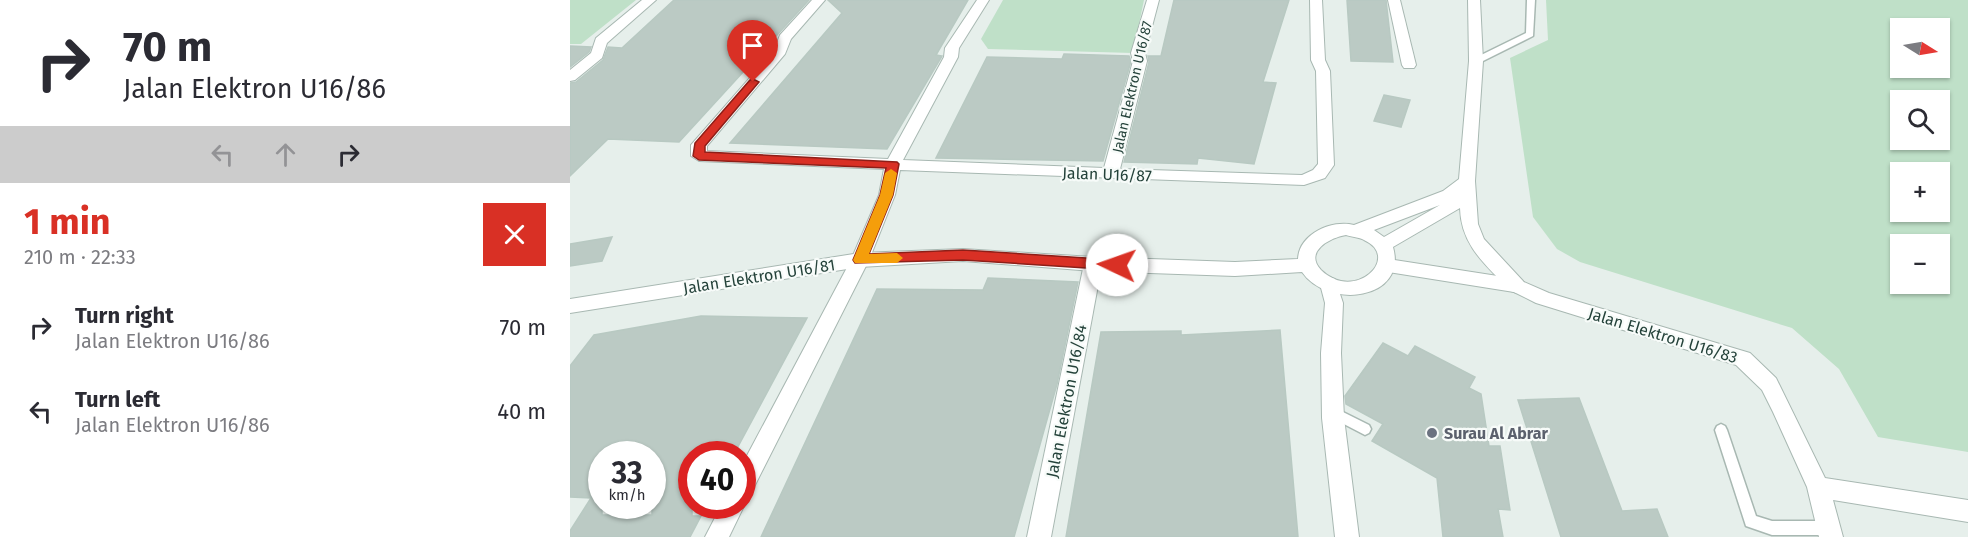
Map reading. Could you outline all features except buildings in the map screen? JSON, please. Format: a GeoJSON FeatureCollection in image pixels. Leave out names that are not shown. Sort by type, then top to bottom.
{"type":"FeatureCollection","features":[{"type":"Feature","properties":{"kind":"street"},"geometry":{"type":"LineString","coordinates":[[570,77],[597,55],[601,41],[650,0]]}},
{"type":"Feature","properties":{"kind":"street","name":"Jalan U16/87"},"geometry":{"type":"LineString","coordinates":[[819,0],[785,38],[780,51],[699,145],[699,156],[1304,180],[1319,174],[1326,165],[1323,71],[1318,60],[1316,0]]}},
{"type":"Feature","properties":{"kind":"street"},"geometry":{"type":"LineString","coordinates":[[756,461],[860,260],[887,195],[893,164],[951,57],[952,48],[983,0]]}},
{"type":"Feature","properties":{"kind":"street","name":"Jalan Elektron U16/87"},"geometry":{"type":"LineString","coordinates":[[1111,174],[1140,61],[1138,53],[1153,0]]}},
{"type":"Feature","properties":{"kind":"street"},"geometry":{"type":"LineString","coordinates":[[1394,0],[1409,65]]}},
{"type":"Feature","properties":{"kind":"street"},"geometry":{"type":"LineString","coordinates":[[1474,0],[1476,61],[1467,181],[1469,224],[1476,242],[1517,286]]}},
{"type":"Feature","properties":{"kind":"street"},"geometry":{"type":"LineString","coordinates":[[1358,230],[1383,245],[1387,252],[1388,266],[1384,274],[1376,282],[1353,289],[1329,284],[1320,279],[1309,265],[1307,256],[1309,247],[1315,239],[1334,230],[1358,230],[1449,195],[1467,181]]}},
{"type":"Feature","properties":{"kind":"street"},"geometry":{"type":"LineString","coordinates":[[1383,245],[1456,203],[1467,181]]}},
{"type":"Feature","properties":{"kind":"street","name":"Jalan Elektron U16/81"},"geometry":{"type":"LineString","coordinates":[[573,309],[860,260],[963,255],[1093,264],[1235,269],[1309,265]]}},
{"type":"Feature","properties":{"kind":"street","name":"Jalan Elektron U16/84"},"geometry":{"type":"LineString","coordinates":[[1039,537],[1093,264]]}},
{"type":"Feature","properties":{"kind":"street","name":"Jalan Elektron U16/83"},"geometry":{"type":"LineString","coordinates":[[1388,266],[1517,286],[1543,298],[1743,359],[1769,384],[1818,487],[1829,532]]}},
{"type":"Feature","properties":{"kind":"street"},"geometry":{"type":"LineString","coordinates":[[1329,284],[1334,303],[1331,353],[1333,418],[1347,537]]}},
{"type":"Feature","properties":{"kind":"street"},"geometry":{"type":"LineString","coordinates":[[1818,487],[1968,511]]}},
{"type":"Feature","properties":{"kind":"street"},"geometry":{"type":"LineString","coordinates":[[717,537],[726,519]]}},
{"type":"Feature","properties":{"kind":"lane"},"geometry":{"type":"LineString","coordinates":[[1476,61],[1530,34],[1531,0]]}},
{"type":"Feature","properties":{"kind":"lane"},"geometry":{"type":"LineString","coordinates":[[1333,418],[1341,416],[1365,429]]}},
{"type":"Feature","properties":{"kind":"lane"},"geometry":{"type":"LineString","coordinates":[[1721,430],[1751,521],[1772,528],[1829,532]]}},
{"type":"Feature","properties":{"kind":"green space"},"geometry":{"type":"Polygon","coordinates":[[[570,0],[636,0],[581,44],[570,44],[570,0]]]}},
{"type":"Feature","properties":{"kind":"green space"},"geometry":{"type":"Polygon","coordinates":[[[1003,0],[1144,0],[1133,53],[988,49],[981,39],[1003,0]]]}},
{"type":"Feature","properties":{"kind":"green space"},"geometry":{"type":"Polygon","coordinates":[[[1546,0],[1968,0],[1968,452],[1878,437],[1839,369],[1792,328],[1580,262],[1557,249],[1533,217],[1510,58],[1548,40],[1546,0]]]}},
{"type":"Feature","properties":{"kind":"slow traffic"},"geometry":{"type":"LineString","coordinates":[[891,173],[887,195],[860,260],[897,258]]}},
{"type":"Feature","properties":{"kind":"place","name":"Surau Al Abrar"},"geometry":{"type":"Point","coordinates":[1432,433]}},
{"type":"Feature","properties":{"kind":"route"},"geometry":{"type":"LineString","coordinates":[[753,82],[699,145],[699,156],[893,164],[887,195],[860,260],[963,255],[1117,265]]}}]}
